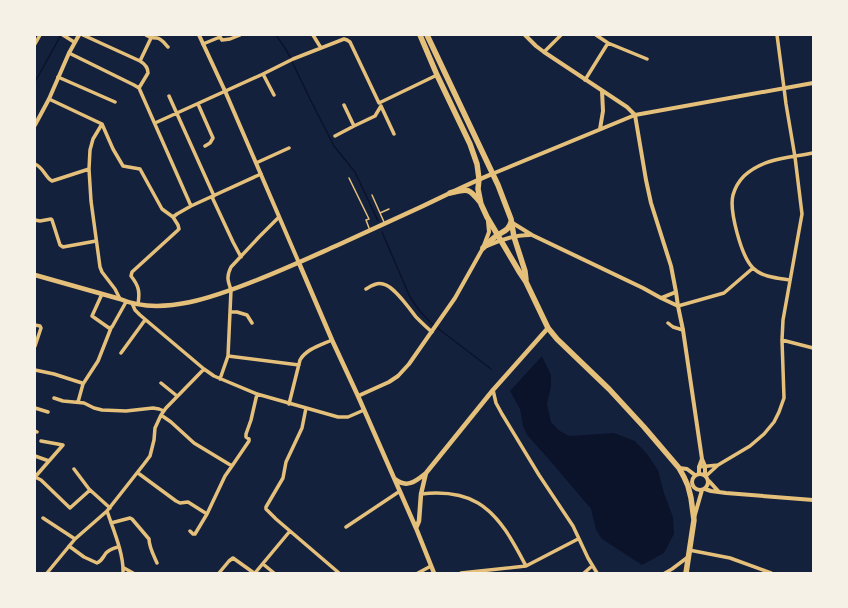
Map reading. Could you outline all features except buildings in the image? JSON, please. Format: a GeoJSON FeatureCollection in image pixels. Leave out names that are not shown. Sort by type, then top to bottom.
{"type":"FeatureCollection","features":[{"type":"Feature","properties":{"kind":"main road"},"geometry":{"type":"LineString","coordinates":[[420,35],[437,75],[470,144],[477,164],[479,179],[478,189],[481,204]]}},
{"type":"Feature","properties":{"kind":"main road"},"geometry":{"type":"LineString","coordinates":[[427,35],[498,185],[511,222],[514,237],[525,271],[526,282]]}},
{"type":"Feature","properties":{"kind":"main road"},"geometry":{"type":"LineString","coordinates":[[35,275],[126,302],[155,306],[186,303],[231,290],[299,263],[492,174]]}},
{"type":"Feature","properties":{"kind":"main road"},"geometry":{"type":"LineString","coordinates":[[450,194],[469,190],[474,195],[481,204],[487,217],[526,282],[548,328],[644,427],[679,468],[688,486],[694,520],[686,573]]}},
{"type":"Feature","properties":{"kind":"main road"},"geometry":{"type":"LineString","coordinates":[[483,248],[498,234],[502,234],[510,227],[511,222]]}},
{"type":"Feature","properties":{"kind":"main road"},"geometry":{"type":"LineString","coordinates":[[299,263],[400,491],[434,573]]}},
{"type":"Feature","properties":{"kind":"main road"},"geometry":{"type":"LineString","coordinates":[[394,478],[399,482],[407,484],[417,481],[426,473],[493,390],[548,328]]}},
{"type":"Feature","properties":{"kind":"main road"},"geometry":{"type":"LineString","coordinates":[[416,528],[419,521],[421,494],[426,473]]}},
{"type":"Feature","properties":{"kind":"street"},"geometry":{"type":"LineString","coordinates":[[35,44],[40,35]]}},
{"type":"Feature","properties":{"kind":"street"},"geometry":{"type":"LineString","coordinates":[[63,35],[74,42]]}},
{"type":"Feature","properties":{"kind":"street"},"geometry":{"type":"LineString","coordinates":[[35,125],[49,99],[74,42],[79,35]]}},
{"type":"Feature","properties":{"kind":"street"},"geometry":{"type":"LineString","coordinates":[[82,35],[144,63],[148,73],[139,88]]}},
{"type":"Feature","properties":{"kind":"street"},"geometry":{"type":"LineString","coordinates":[[146,35],[151,38],[160,39],[168,47]]}},
{"type":"Feature","properties":{"kind":"street"},"geometry":{"type":"LineString","coordinates":[[199,35],[225,91],[299,263]]}},
{"type":"Feature","properties":{"kind":"street"},"geometry":{"type":"LineString","coordinates":[[203,44],[220,36],[222,40],[240,35]]}},
{"type":"Feature","properties":{"kind":"street"},"geometry":{"type":"LineString","coordinates":[[313,35],[321,48]]}},
{"type":"Feature","properties":{"kind":"street"},"geometry":{"type":"LineString","coordinates":[[525,35],[544,52],[627,107],[636,115],[651,203],[671,266],[683,330],[702,459],[705,466],[708,484],[703,489],[694,520]]}},
{"type":"Feature","properties":{"kind":"street"},"geometry":{"type":"LineString","coordinates":[[544,52],[561,35]]}},
{"type":"Feature","properties":{"kind":"street"},"geometry":{"type":"LineString","coordinates":[[596,35],[608,43],[647,59]]}},
{"type":"Feature","properties":{"kind":"street"},"geometry":{"type":"LineString","coordinates":[[706,477],[718,465],[750,446],[764,434],[774,422],[784,398],[782,340],[783,320],[802,214],[777,35]]}},
{"type":"Feature","properties":{"kind":"street"},"geometry":{"type":"LineString","coordinates":[[140,61],[151,38]]}},
{"type":"Feature","properties":{"kind":"street"},"geometry":{"type":"LineString","coordinates":[[154,123],[264,74],[293,59],[347,40],[350,42],[394,134]]}},
{"type":"Feature","properties":{"kind":"street"},"geometry":{"type":"LineString","coordinates":[[585,80],[608,43]]}},
{"type":"Feature","properties":{"kind":"street"},"geometry":{"type":"LineString","coordinates":[[69,53],[139,88],[191,206]]}},
{"type":"Feature","properties":{"kind":"street"},"geometry":{"type":"LineString","coordinates":[[264,74],[274,95]]}},
{"type":"Feature","properties":{"kind":"street"},"geometry":{"type":"LineString","coordinates":[[335,136],[375,116],[380,105],[437,75]]}},
{"type":"Feature","properties":{"kind":"street"},"geometry":{"type":"LineString","coordinates":[[58,77],[115,102]]}},
{"type":"Feature","properties":{"kind":"street"},"geometry":{"type":"LineString","coordinates":[[492,174],[636,115],[813,83]]}},
{"type":"Feature","properties":{"kind":"street"},"geometry":{"type":"LineString","coordinates":[[600,129],[603,111],[602,91]]}},
{"type":"Feature","properties":{"kind":"street"},"geometry":{"type":"LineString","coordinates":[[169,96],[232,242],[241,257]]}},
{"type":"Feature","properties":{"kind":"street"},"geometry":{"type":"LineString","coordinates":[[49,99],[102,124],[113,149],[123,166],[140,169],[162,209],[173,217],[178,225],[179,230],[136,268],[131,275],[140,292],[138,304]]}},
{"type":"Feature","properties":{"kind":"street"},"geometry":{"type":"LineString","coordinates":[[198,104],[213,138],[210,143],[205,146]]}},
{"type":"Feature","properties":{"kind":"street"},"geometry":{"type":"LineString","coordinates":[[344,105],[354,126]]}},
{"type":"Feature","properties":{"kind":"street"},"geometry":{"type":"LineString","coordinates":[[102,124],[93,139],[90,150],[88,169],[91,201],[101,270],[116,289],[120,299]]}},
{"type":"Feature","properties":{"kind":"street"},"geometry":{"type":"LineString","coordinates":[[256,163],[289,148]]}},
{"type":"Feature","properties":{"kind":"street"},"geometry":{"type":"LineString","coordinates":[[790,280],[764,275],[753,268],[745,256],[739,240],[732,211],[733,195],[744,176],[758,165],[771,160],[813,153]]}},
{"type":"Feature","properties":{"kind":"street"},"geometry":{"type":"LineString","coordinates":[[35,164],[43,170],[49,180],[52,181],[88,169]]}},
{"type":"Feature","properties":{"kind":"street"},"geometry":{"type":"LineString","coordinates":[[173,217],[191,206],[261,174]]}},
{"type":"Feature","properties":{"kind":"street"},"geometry":{"type":"LineString","coordinates":[[220,379],[228,356],[231,290],[228,281],[228,273],[259,237],[279,217]]}},
{"type":"Feature","properties":{"kind":"street"},"geometry":{"type":"LineString","coordinates":[[358,396],[389,382],[398,376],[409,364],[455,298],[483,248],[489,232],[487,217]]}},
{"type":"Feature","properties":{"kind":"street"},"geometry":{"type":"LineString","coordinates":[[35,220],[40,221],[51,219],[60,245],[63,247],[96,241]]}},
{"type":"Feature","properties":{"kind":"street"},"geometry":{"type":"LineString","coordinates":[[511,222],[532,235],[678,306],[724,293],[753,268]]}},
{"type":"Feature","properties":{"kind":"street"},"geometry":{"type":"LineString","coordinates":[[483,248],[514,237],[532,235]]}},
{"type":"Feature","properties":{"kind":"street"},"geometry":{"type":"LineString","coordinates":[[366,289],[378,284],[384,284],[390,287],[417,318],[434,328]]}},
{"type":"Feature","properties":{"kind":"street"},"geometry":{"type":"LineString","coordinates":[[661,298],[676,292]]}},
{"type":"Feature","properties":{"kind":"street"},"geometry":{"type":"LineString","coordinates":[[102,294],[92,316],[110,328]]}},
{"type":"Feature","properties":{"kind":"street"},"geometry":{"type":"LineString","coordinates":[[78,402],[83,384],[98,361],[110,328],[126,302]]}},
{"type":"Feature","properties":{"kind":"street"},"geometry":{"type":"LineString","coordinates":[[132,303],[138,313],[145,320],[204,369],[220,379],[257,394],[343,418],[364,410]]}},
{"type":"Feature","properties":{"kind":"street"},"geometry":{"type":"LineString","coordinates":[[230,312],[238,312],[247,315],[252,323]]}},
{"type":"Feature","properties":{"kind":"street"},"geometry":{"type":"LineString","coordinates":[[121,353],[145,320]]}},
{"type":"Feature","properties":{"kind":"street"},"geometry":{"type":"LineString","coordinates":[[668,323],[673,327],[683,330]]}},
{"type":"Feature","properties":{"kind":"street"},"geometry":{"type":"LineString","coordinates":[[35,325],[40,326],[41,328],[35,346]]}},
{"type":"Feature","properties":{"kind":"street"},"geometry":{"type":"LineString","coordinates":[[289,404],[298,366],[303,355],[308,351],[332,340]]}},
{"type":"Feature","properties":{"kind":"street"},"geometry":{"type":"LineString","coordinates":[[782,340],[813,348]]}},
{"type":"Feature","properties":{"kind":"street"},"geometry":{"type":"LineString","coordinates":[[228,356],[298,366]]}},
{"type":"Feature","properties":{"kind":"street"},"geometry":{"type":"LineString","coordinates":[[46,573],[69,546],[108,510],[138,473],[150,456],[155,428],[162,413],[204,369]]}},
{"type":"Feature","properties":{"kind":"street"},"geometry":{"type":"LineString","coordinates":[[35,370],[54,374],[81,382],[83,384]]}},
{"type":"Feature","properties":{"kind":"street"},"geometry":{"type":"LineString","coordinates":[[161,383],[177,396]]}},
{"type":"Feature","properties":{"kind":"street"},"geometry":{"type":"LineString","coordinates":[[493,390],[496,403],[502,414],[539,475],[573,526],[578,539],[597,573]]}},
{"type":"Feature","properties":{"kind":"street"},"geometry":{"type":"LineString","coordinates":[[190,531],[195,534],[225,476],[249,441],[246,434],[257,394]]}},
{"type":"Feature","properties":{"kind":"street"},"geometry":{"type":"LineString","coordinates":[[54,398],[63,401],[84,403],[102,410],[126,411],[153,408],[159,409],[194,443],[232,465]]}},
{"type":"Feature","properties":{"kind":"street"},"geometry":{"type":"LineString","coordinates":[[35,408],[48,412]]}},
{"type":"Feature","properties":{"kind":"street"},"geometry":{"type":"LineString","coordinates":[[306,408],[302,428],[286,462],[283,478],[266,509],[339,573]]}},
{"type":"Feature","properties":{"kind":"street"},"geometry":{"type":"LineString","coordinates":[[41,441],[63,446],[35,477],[41,480],[70,508],[90,490]]}},
{"type":"Feature","properties":{"kind":"street"},"geometry":{"type":"LineString","coordinates":[[35,456],[49,461]]}},
{"type":"Feature","properties":{"kind":"street"},"geometry":{"type":"LineString","coordinates":[[702,459],[697,475],[692,480],[693,485],[697,489],[813,500]]}},
{"type":"Feature","properties":{"kind":"street"},"geometry":{"type":"LineString","coordinates":[[699,467],[718,465]]}},
{"type":"Feature","properties":{"kind":"street"},"geometry":{"type":"LineString","coordinates":[[679,468],[687,469],[697,475],[706,477],[719,492]]}},
{"type":"Feature","properties":{"kind":"street"},"geometry":{"type":"LineString","coordinates":[[74,469],[108,510],[124,568],[124,573]]}},
{"type":"Feature","properties":{"kind":"street"},"geometry":{"type":"LineString","coordinates":[[138,473],[176,501],[180,503],[188,502],[206,514]]}},
{"type":"Feature","properties":{"kind":"street"},"geometry":{"type":"LineString","coordinates":[[346,527],[400,491]]}},
{"type":"Feature","properties":{"kind":"street"},"geometry":{"type":"LineString","coordinates":[[421,494],[437,493],[459,496],[482,506],[493,515],[505,530],[526,566]]}},
{"type":"Feature","properties":{"kind":"street"},"geometry":{"type":"LineString","coordinates":[[43,518],[75,540]]}},
{"type":"Feature","properties":{"kind":"street"},"geometry":{"type":"LineString","coordinates":[[111,523],[132,518],[149,539],[150,548],[157,563]]}},
{"type":"Feature","properties":{"kind":"street"},"geometry":{"type":"LineString","coordinates":[[219,573],[233,558],[254,573],[290,531]]}},
{"type":"Feature","properties":{"kind":"street"},"geometry":{"type":"LineString","coordinates":[[461,573],[526,566],[578,539]]}},
{"type":"Feature","properties":{"kind":"street"},"geometry":{"type":"LineString","coordinates":[[69,546],[84,557],[97,563],[101,562],[109,551],[118,546]]}},
{"type":"Feature","properties":{"kind":"street"},"geometry":{"type":"LineString","coordinates":[[689,550],[730,558],[771,573]]}},
{"type":"Feature","properties":{"kind":"street"},"geometry":{"type":"LineString","coordinates":[[665,573],[688,557]]}},
{"type":"Feature","properties":{"kind":"street"},"geometry":{"type":"LineString","coordinates":[[263,564],[274,573]]}},
{"type":"Feature","properties":{"kind":"street"},"geometry":{"type":"LineString","coordinates":[[418,573],[431,566]]}},
{"type":"Feature","properties":{"kind":"street"},"geometry":{"type":"LineString","coordinates":[[584,573],[592,566]]}},
{"type":"Feature","properties":{"kind":"street"},"geometry":{"type":"LineString","coordinates":[[124,568],[133,573]]}},
{"type":"Feature","properties":{"kind":"lane"},"geometry":{"type":"LineString","coordinates":[[349,178],[369,219],[366,220],[370,230]]}},
{"type":"Feature","properties":{"kind":"lane"},"geometry":{"type":"LineString","coordinates":[[372,195],[385,223]]}},
{"type":"Feature","properties":{"kind":"lane"},"geometry":{"type":"LineString","coordinates":[[380,213],[389,208]]}},
{"type":"Feature","properties":{"kind":"water"},"geometry":{"type":"Polygon","coordinates":[[[542,356],[551,375],[551,386],[547,404],[551,422],[560,431],[569,436],[614,433],[635,441],[648,455],[658,470],[664,493],[673,517],[674,534],[664,553],[642,565],[602,539],[596,530],[591,509],[527,435],[523,426],[520,409],[510,391],[542,356]]]}},
{"type":"Feature","properties":{"kind":"waterway"},"geometry":{"type":"LineString","coordinates":[[35,82],[61,35]]}},
{"type":"Feature","properties":{"kind":"waterway"},"geometry":{"type":"LineString","coordinates":[[276,35],[287,51],[334,146],[355,172],[378,221]]}},
{"type":"Feature","properties":{"kind":"waterway"},"geometry":{"type":"LineString","coordinates":[[382,232],[410,297],[419,310],[431,323],[491,369]]}}]}
